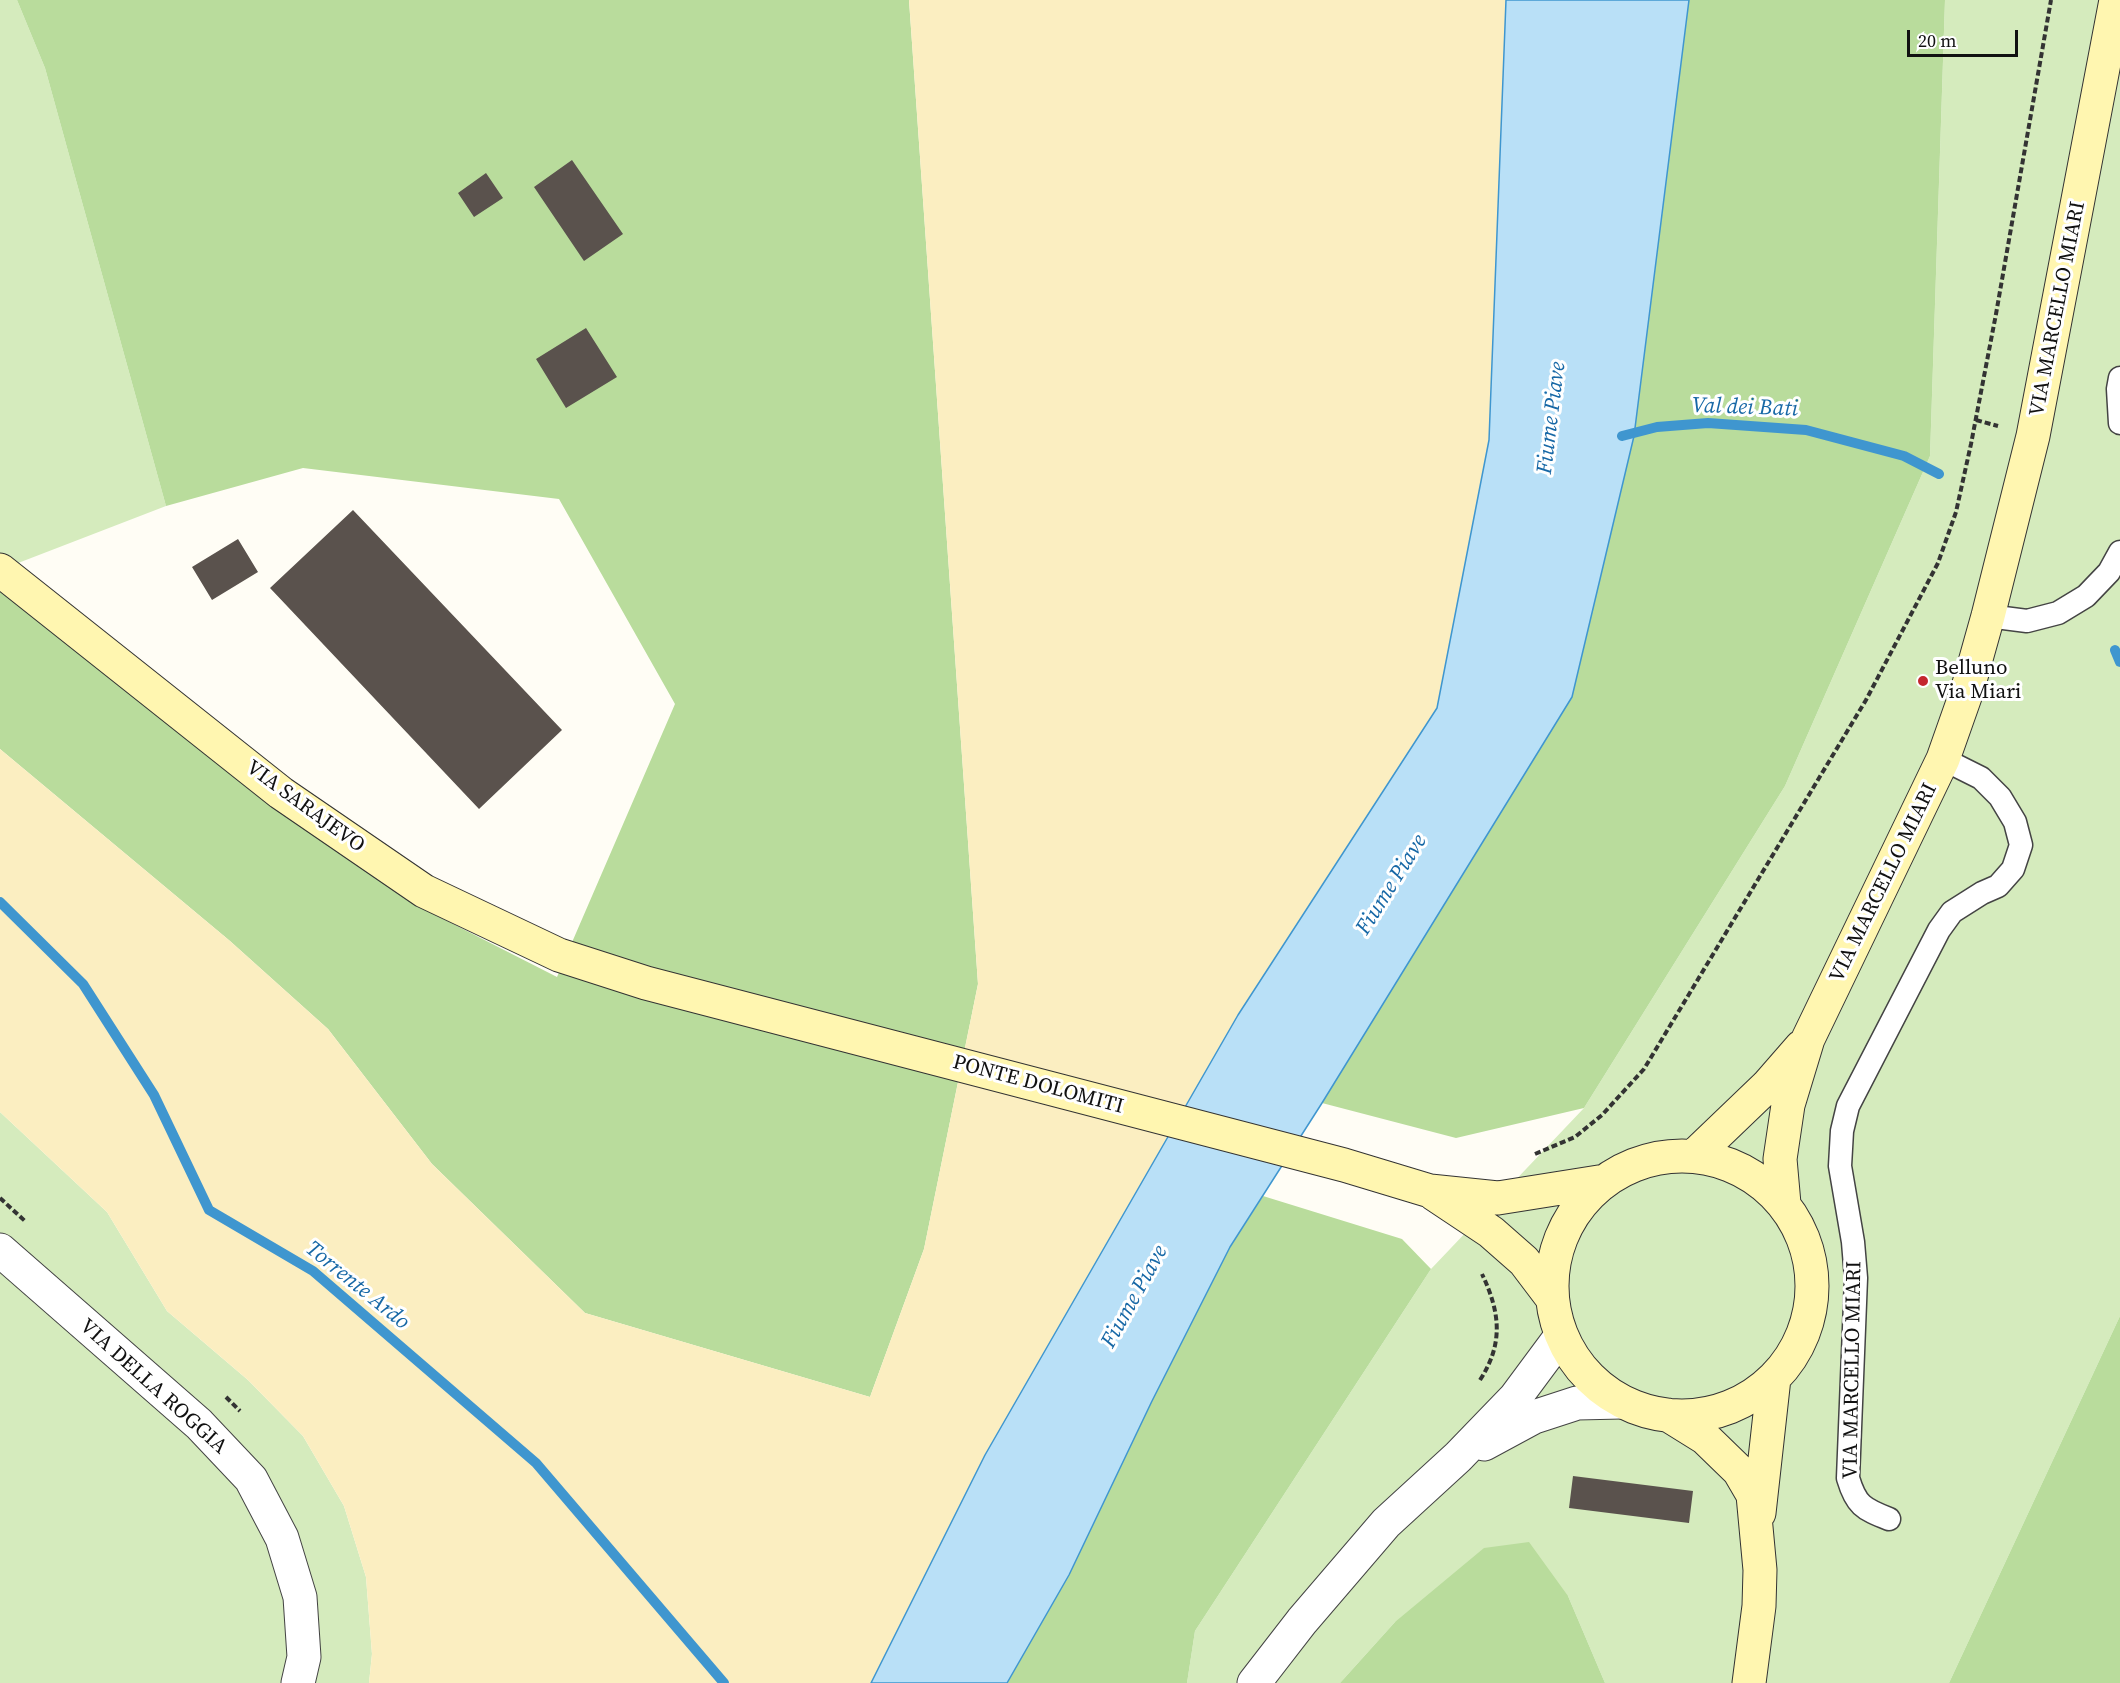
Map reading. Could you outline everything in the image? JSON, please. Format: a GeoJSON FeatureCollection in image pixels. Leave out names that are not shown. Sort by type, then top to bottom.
{"type":"FeatureCollection","features":[{"type":"Feature","properties":{"kind":"main road","name":"VIA MARCELLO MIARI"},"geometry":{"type":"LineString","coordinates":[[1784,1204],[1780,1159],[1788,1105],[1808,1039],[1943,759],[1967,691],[1988,616],[2033,436],[2116,0]]}},
{"type":"Feature","properties":{"kind":"main road","name":"VIA SARAJEVO"},"geometry":{"type":"LineString","coordinates":[[0,570],[281,793],[424,891],[559,955],[646,983]]}},
{"type":"Feature","properties":{"kind":"main road","name":"PONTE DOLOMITI"},"geometry":{"type":"LineString","coordinates":[[646,983],[1344,1165],[1430,1191],[1498,1198],[1605,1180]]}},
{"type":"Feature","properties":{"kind":"main road","name":"VIA MARCELLO MIARI"},"geometry":{"type":"LineString","coordinates":[[1694,1156],[1767,1086],[1808,1039]]}},
{"type":"Feature","properties":{"kind":"main road","name":"VIA MARCELLO MIARI"},"geometry":{"type":"LineString","coordinates":[[1670,1156],[1694,1156],[1719,1161],[1744,1171],[1765,1185],[1784,1204],[1797,1224],[1806,1246],[1811,1269],[1812,1293],[1809,1317],[1801,1340],[1789,1360],[1774,1378],[1755,1394],[1735,1405],[1702,1414],[1668,1415],[1644,1411],[1622,1402],[1587,1376],[1572,1357],[1561,1336],[1552,1298],[1555,1253],[1574,1213],[1605,1180],[1647,1161],[1670,1156]]}},
{"type":"Feature","properties":{"kind":"main road","name":"PONTE DOLOMITI"},"geometry":{"type":"LineString","coordinates":[[1430,1191],[1491,1232],[1524,1261],[1552,1298]]}},
{"type":"Feature","properties":{"kind":"main road"},"geometry":{"type":"LineString","coordinates":[[1756,1536],[1774,1378]]}},
{"type":"Feature","properties":{"kind":"main road"},"geometry":{"type":"LineString","coordinates":[[1668,1415],[1705,1438],[1739,1471],[1754,1495],[1760,1570],[1759,1606],[1749,1683]]}},
{"type":"Feature","properties":{"kind":"street","name":"VIA DELLA ROGGIA"},"geometry":{"type":"LineString","coordinates":[[0,1250],[200,1424],[250,1479],[282,1538],[300,1597],[304,1657],[298,1683]]}},
{"type":"Feature","properties":{"kind":"street","name":"VIA MARCELLO MIARI"},"geometry":{"type":"LineString","coordinates":[[1254,1683],[1302,1620],[1386,1523],[1458,1457],[1515,1398],[1561,1336]]}},
{"type":"Feature","properties":{"kind":"street","name":"VIA MARCELLO MIARI"},"geometry":{"type":"LineString","coordinates":[[1458,1457],[1534,1417],[1577,1403],[1622,1402]]}},
{"type":"Feature","properties":{"kind":"lane"},"geometry":{"type":"LineString","coordinates":[[2120,378],[2118,389],[2120,423]]}},
{"type":"Feature","properties":{"kind":"lane"},"geometry":{"type":"LineString","coordinates":[[1988,616],[2026,621],[2058,613],[2086,596],[2109,572],[2120,552]]}},
{"type":"Feature","properties":{"kind":"lane","name":"VIA MARCELLO MIARI"},"geometry":{"type":"LineString","coordinates":[[1889,1519],[1866,1510],[1854,1496],[1848,1478],[1856,1278],[1853,1242],[1840,1166],[1842,1131],[1848,1106],[1939,930],[1952,912],[1998,886],[2013,869],[2020,845],[2015,822],[2000,797],[1981,778],[1943,759]]}},
{"type":"Feature","properties":{"kind":"path"},"geometry":{"type":"LineString","coordinates":[[1530,1155],[1575,1137],[1602,1115],[1644,1069],[1866,700],[1938,563],[1956,512],[1972,436],[1996,314],[2051,0]]}},
{"type":"Feature","properties":{"kind":"path"},"geometry":{"type":"LineString","coordinates":[[1476,1385],[1489,1366],[1498,1328],[1493,1298],[1476,1262],[1491,1232]]}},
{"type":"Feature","properties":{"kind":"green space"},"geometry":{"type":"Polygon","coordinates":[[[0,0],[17,0],[45,68],[166,506],[0,570],[0,0]]]}},
{"type":"Feature","properties":{"kind":"green space"},"geometry":{"type":"Polygon","coordinates":[[[17,0],[909,0],[978,984],[924,1249],[870,1397],[585,1313],[432,1164],[328,1029],[230,941],[0,749],[0,582],[412,903],[557,977],[675,704],[559,499],[303,468],[166,506],[45,68],[17,0]]]}},
{"type":"Feature","properties":{"kind":"green space"},"geometry":{"type":"Polygon","coordinates":[[[1689,0],[1945,0],[1930,456],[1785,786],[1584,1108],[1456,1138],[1322,1103],[1572,697],[1634,436],[1689,0]]]}},
{"type":"Feature","properties":{"kind":"green space"},"geometry":{"type":"Polygon","coordinates":[[[1945,0],[2120,0],[2120,1316],[1949,1683],[1605,1683],[1568,1596],[1395,1622],[1340,1683],[1187,1683],[1195,1631],[1431,1269],[1584,1108],[1785,786],[1930,456],[1945,0]]]}},
{"type":"Feature","properties":{"kind":"green space"},"geometry":{"type":"Polygon","coordinates":[[[0,1112],[107,1212],[167,1311],[248,1380],[303,1436],[344,1506],[366,1577],[372,1654],[369,1683],[0,1683],[0,1112]]]}},
{"type":"Feature","properties":{"kind":"green space"},"geometry":{"type":"Polygon","coordinates":[[[1263,1196],[1402,1239],[1431,1269],[1195,1631],[1187,1683],[1007,1683],[1069,1575],[1152,1401],[1230,1247],[1263,1196]]]}},
{"type":"Feature","properties":{"kind":"green space"},"geometry":{"type":"Polygon","coordinates":[[[2120,1316],[2120,1683],[1949,1683],[2120,1316]]]}},
{"type":"Feature","properties":{"kind":"green space"},"geometry":{"type":"Polygon","coordinates":[[[1529,1542],[1568,1596],[1605,1683],[1340,1683],[1395,1622],[1484,1548],[1529,1542]]]}},
{"type":"Feature","properties":{"kind":"sand"},"geometry":{"type":"Polygon","coordinates":[[[909,0],[1506,0],[1489,440],[1437,708],[1238,1015],[985,1455],[871,1683],[369,1683],[372,1654],[366,1577],[344,1506],[303,1436],[248,1380],[167,1311],[107,1212],[0,1112],[0,749],[230,941],[328,1029],[432,1164],[585,1313],[870,1397],[924,1249],[978,984],[909,0]]]}},
{"type":"Feature","properties":{"kind":"water","name":"Fiume Piave"},"geometry":{"type":"Polygon","coordinates":[[[1506,0],[1689,0],[1634,436],[1572,697],[1322,1103],[1230,1247],[1152,1401],[1069,1575],[1007,1683],[871,1683],[985,1455],[1238,1015],[1437,708],[1489,440],[1506,0]]]}},
{"type":"Feature","properties":{"kind":"building"},"geometry":{"type":"Polygon","coordinates":[[[572,160],[623,234],[584,261],[534,187],[572,160]]]}},
{"type":"Feature","properties":{"kind":"building"},"geometry":{"type":"Polygon","coordinates":[[[486,173],[503,198],[474,217],[458,193],[486,173]]]}},
{"type":"Feature","properties":{"kind":"building"},"geometry":{"type":"Polygon","coordinates":[[[586,328],[617,377],[566,408],[536,359],[586,328]]]}},
{"type":"Feature","properties":{"kind":"building"},"geometry":{"type":"Polygon","coordinates":[[[353,510],[562,730],[479,809],[270,588],[353,510]]]}},
{"type":"Feature","properties":{"kind":"building"},"geometry":{"type":"Polygon","coordinates":[[[238,539],[258,572],[212,600],[192,567],[238,539]]]}},
{"type":"Feature","properties":{"kind":"building"},"geometry":{"type":"Polygon","coordinates":[[[1573,1476],[1693,1491],[1689,1523],[1569,1508],[1573,1476]]]}},
{"type":"Feature","properties":{"kind":"waterway","name":"Val dei Bati"},"geometry":{"type":"LineString","coordinates":[[1622,436],[1657,427],[1708,423],[1806,430],[1904,456],[1939,474]]}},
{"type":"Feature","properties":{"kind":"waterway","name":"Val dei Bati"},"geometry":{"type":"LineString","coordinates":[[2115,650],[2120,662]]}},
{"type":"Feature","properties":{"kind":"waterway","name":"Torrente Ardo"},"geometry":{"type":"LineString","coordinates":[[0,902],[83,984],[154,1095],[209,1210],[313,1271],[536,1463],[724,1683]]}},
{"type":"Feature","properties":{"kind":"place","name":"Belluno Via Miari"},"geometry":{"type":"Point","coordinates":[1923,681]}}]}
